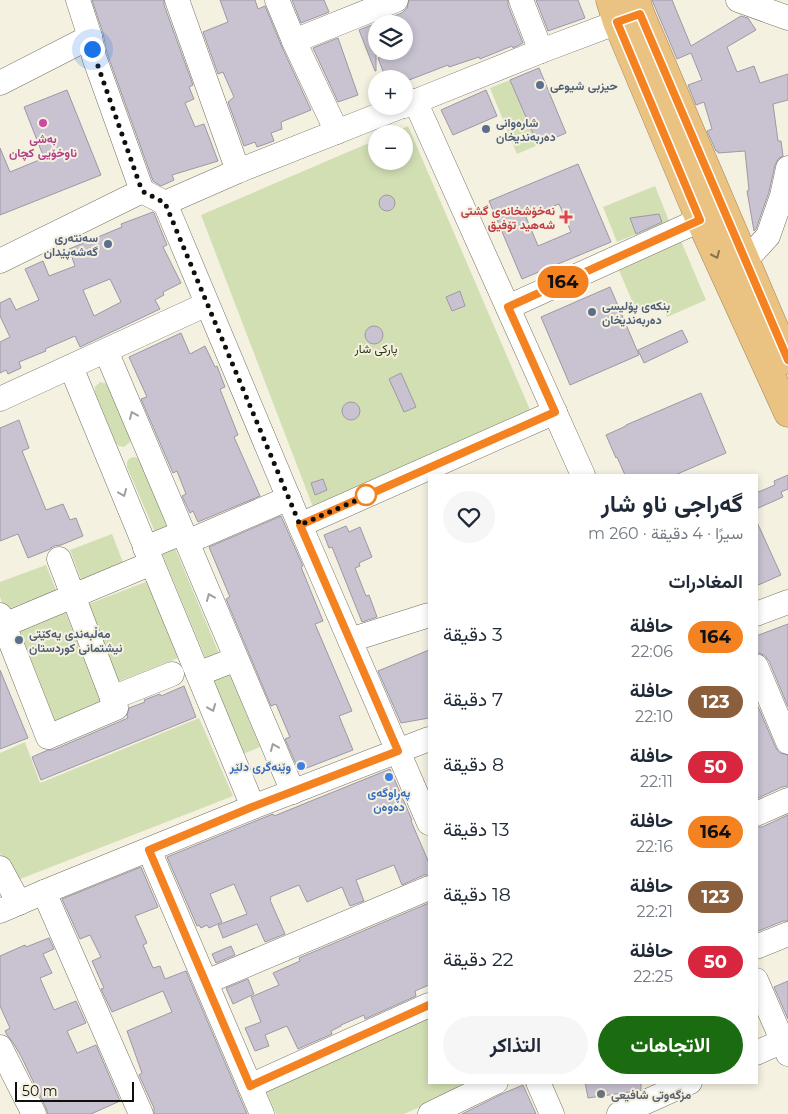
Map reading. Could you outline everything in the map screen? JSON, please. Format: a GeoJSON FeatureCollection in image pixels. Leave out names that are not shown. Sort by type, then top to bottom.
{"type":"FeatureCollection","features":[{"type":"Feature","properties":{"kind":"highway"},"geometry":{"type":"LineString","coordinates":[[626,9],[700,220],[788,413]]}},
{"type":"Feature","properties":{"kind":"highway"},"geometry":{"type":"LineString","coordinates":[[626,9],[745,261],[788,360]]}},
{"type":"Feature","properties":{"kind":"street"},"geometry":{"type":"LineString","coordinates":[[78,0],[90,36],[94,57],[142,191],[165,203],[300,525],[428,821]]}},
{"type":"Feature","properties":{"kind":"street"},"geometry":{"type":"LineString","coordinates":[[177,0],[238,171]]}},
{"type":"Feature","properties":{"kind":"street"},"geometry":{"type":"LineString","coordinates":[[277,0],[337,132]]}},
{"type":"Feature","properties":{"kind":"street"},"geometry":{"type":"LineString","coordinates":[[294,41],[396,0]]}},
{"type":"Feature","properties":{"kind":"street"},"geometry":{"type":"LineString","coordinates":[[521,0],[541,51]]}},
{"type":"Feature","properties":{"kind":"street"},"geometry":{"type":"LineString","coordinates":[[738,0],[788,18]]}},
{"type":"Feature","properties":{"kind":"street"},"geometry":{"type":"LineString","coordinates":[[413,102],[541,51],[626,9]]}},
{"type":"Feature","properties":{"kind":"street"},"geometry":{"type":"LineString","coordinates":[[0,83],[90,36]]}},
{"type":"Feature","properties":{"kind":"street"},"geometry":{"type":"LineString","coordinates":[[165,203],[238,171],[380,115]]}},
{"type":"Feature","properties":{"kind":"street"},"geometry":{"type":"LineString","coordinates":[[412,115],[508,307],[582,474]]}},
{"type":"Feature","properties":{"kind":"street"},"geometry":{"type":"LineString","coordinates":[[745,261],[778,236],[782,196],[788,168]]}},
{"type":"Feature","properties":{"kind":"street"},"geometry":{"type":"LineString","coordinates":[[0,260],[142,191]]}},
{"type":"Feature","properties":{"kind":"street"},"geometry":{"type":"LineString","coordinates":[[508,307],[700,220]]}},
{"type":"Feature","properties":{"kind":"street"},"geometry":{"type":"LineString","coordinates":[[0,399],[207,304]]}},
{"type":"Feature","properties":{"kind":"street"},"geometry":{"type":"LineString","coordinates":[[106,351],[292,792]]}},
{"type":"Feature","properties":{"kind":"street"},"geometry":{"type":"LineString","coordinates":[[71,367],[252,807]]}},
{"type":"Feature","properties":{"kind":"street"},"geometry":{"type":"LineString","coordinates":[[300,525],[555,412]]}},
{"type":"Feature","properties":{"kind":"street"},"geometry":{"type":"LineString","coordinates":[[108,457],[145,443]]}},
{"type":"Feature","properties":{"kind":"street"},"geometry":{"type":"LineString","coordinates":[[59,559],[73,596],[112,698],[116,708],[48,738],[2,620],[73,596],[185,537],[289,498]]}},
{"type":"Feature","properties":{"kind":"street"},"geometry":{"type":"LineString","coordinates":[[758,613],[788,602]]}},
{"type":"Feature","properties":{"kind":"street"},"geometry":{"type":"LineString","coordinates":[[350,640],[428,615]]}},
{"type":"Feature","properties":{"kind":"street"},"geometry":{"type":"LineString","coordinates":[[198,674],[236,659]]}},
{"type":"Feature","properties":{"kind":"street"},"geometry":{"type":"LineString","coordinates":[[758,671],[788,742]]}},
{"type":"Feature","properties":{"kind":"street"},"geometry":{"type":"LineString","coordinates":[[112,698],[172,674]]}},
{"type":"Feature","properties":{"kind":"street"},"geometry":{"type":"LineString","coordinates":[[0,868],[10,907],[252,807],[428,739]]}},
{"type":"Feature","properties":{"kind":"street"},"geometry":{"type":"LineString","coordinates":[[758,813],[788,800]]}},
{"type":"Feature","properties":{"kind":"street"},"geometry":{"type":"LineString","coordinates":[[149,850],[262,1114]]}},
{"type":"Feature","properties":{"kind":"street"},"geometry":{"type":"LineString","coordinates":[[206,982],[428,888]]}},
{"type":"Feature","properties":{"kind":"street"},"geometry":{"type":"LineString","coordinates":[[44,892],[141,1114]]}},
{"type":"Feature","properties":{"kind":"street"},"geometry":{"type":"LineString","coordinates":[[758,946],[788,934]]}},
{"type":"Feature","properties":{"kind":"street"},"geometry":{"type":"LineString","coordinates":[[758,984],[786,1047],[758,1053]]}},
{"type":"Feature","properties":{"kind":"street"},"geometry":{"type":"LineString","coordinates":[[250,1086],[428,1005]]}},
{"type":"Feature","properties":{"kind":"street"},"geometry":{"type":"LineString","coordinates":[[0,1047],[34,1114]]}},
{"type":"Feature","properties":{"kind":"street"},"geometry":{"type":"LineString","coordinates":[[430,1114],[492,1084]]}},
{"type":"Feature","properties":{"kind":"street"},"geometry":{"type":"LineString","coordinates":[[539,1084],[552,1114]]}},
{"type":"Feature","properties":{"kind":"street"},"geometry":{"type":"LineString","coordinates":[[619,1114],[686,1084]]}},
{"type":"Feature","properties":{"kind":"green space"},"geometry":{"type":"Polygon","coordinates":[[[510,80],[538,145],[517,154],[490,88],[510,80]]]}},
{"type":"Feature","properties":{"kind":"green space","name":"پاركى شار"},"geometry":{"type":"Polygon","coordinates":[[[413,138],[531,412],[313,507],[201,215],[368,143],[368,170],[413,170],[413,138]]]}},
{"type":"Feature","properties":{"kind":"green space"},"geometry":{"type":"Polygon","coordinates":[[[655,186],[669,221],[617,242],[603,207],[655,186]]]}},
{"type":"Feature","properties":{"kind":"green space"},"geometry":{"type":"Polygon","coordinates":[[[681,241],[706,300],[667,317],[660,300],[636,310],[618,268],[681,241]]]}},
{"type":"Feature","properties":{"kind":"green space"},"geometry":{"type":"Polygon","coordinates":[[[100,382],[109,386],[130,437],[130,442],[124,447],[116,443],[95,392],[95,387],[100,382]]]}},
{"type":"Feature","properties":{"kind":"green space"},"geometry":{"type":"Polygon","coordinates":[[[135,457],[140,459],[168,527],[155,532],[127,467],[128,460],[135,457]]]}},
{"type":"Feature","properties":{"kind":"green space"},"geometry":{"type":"Polygon","coordinates":[[[112,534],[124,565],[82,582],[70,550],[112,534]]]}},
{"type":"Feature","properties":{"kind":"green space"},"geometry":{"type":"Polygon","coordinates":[[[175,548],[219,653],[206,659],[162,553],[175,548]]]}},
{"type":"Feature","properties":{"kind":"green space"},"geometry":{"type":"Polygon","coordinates":[[[46,565],[56,590],[5,610],[0,597],[0,582],[46,565]]]}},
{"type":"Feature","properties":{"kind":"green space"},"geometry":{"type":"Polygon","coordinates":[[[148,581],[178,658],[117,682],[86,605],[148,581]]]}},
{"type":"Feature","properties":{"kind":"green space"},"geometry":{"type":"Polygon","coordinates":[[[63,606],[102,705],[50,725],[12,626],[63,606]]]}},
{"type":"Feature","properties":{"kind":"green space"},"geometry":{"type":"Polygon","coordinates":[[[229,672],[260,747],[243,754],[212,679],[229,672]]]}},
{"type":"Feature","properties":{"kind":"green space"},"geometry":{"type":"Polygon","coordinates":[[[199,718],[233,796],[15,881],[0,853],[0,753],[25,742],[40,783],[199,718]]]}},
{"type":"Feature","properties":{"kind":"green space"},"geometry":{"type":"Polygon","coordinates":[[[428,1018],[428,1084],[472,1084],[404,1114],[276,1114],[266,1090],[428,1018]]]}},
{"type":"Feature","properties":{"kind":"building"},"geometry":{"type":"Polygon","coordinates":[[[92,0],[164,0],[164,5],[193,85],[189,87],[194,99],[185,103],[195,127],[204,124],[218,161],[172,175],[174,180],[161,186],[153,181],[107,53],[103,33],[92,0]]]}},
{"type":"Feature","properties":{"kind":"building"},"geometry":{"type":"Polygon","coordinates":[[[220,0],[255,0],[258,9],[265,6],[311,110],[281,122],[282,129],[271,133],[274,141],[257,147],[255,142],[244,146],[228,102],[234,97],[223,72],[218,74],[203,32],[228,22],[220,0]]]}},
{"type":"Feature","properties":{"kind":"building"},"geometry":{"type":"Polygon","coordinates":[[[292,0],[324,0],[329,12],[301,23],[292,0]]]}},
{"type":"Feature","properties":{"kind":"building"},"geometry":{"type":"Polygon","coordinates":[[[409,0],[508,0],[508,5],[523,43],[480,59],[479,57],[449,67],[448,65],[413,79],[413,70],[383,70],[379,60],[413,60],[413,15],[397,15],[407,8],[409,0]]]}},
{"type":"Feature","properties":{"kind":"building"},"geometry":{"type":"Polygon","coordinates":[[[536,0],[578,0],[585,18],[548,31],[536,0]]]}},
{"type":"Feature","properties":{"kind":"building"},"geometry":{"type":"Polygon","coordinates":[[[652,0],[672,0],[691,46],[741,16],[748,18],[756,30],[727,47],[737,72],[754,66],[760,83],[788,74],[788,100],[773,104],[778,141],[781,141],[783,156],[778,159],[775,165],[769,192],[754,231],[747,191],[749,190],[745,151],[718,153],[716,151],[707,131],[712,129],[704,102],[696,105],[688,85],[702,80],[691,53],[677,59],[652,0]]]}},
{"type":"Feature","properties":{"kind":"building"},"geometry":{"type":"Polygon","coordinates":[[[368,26],[368,53],[359,30],[368,26]]]}},
{"type":"Feature","properties":{"kind":"building"},"geometry":{"type":"Polygon","coordinates":[[[338,38],[358,95],[338,102],[313,48],[338,38]]]}},
{"type":"Feature","properties":{"kind":"building"},"geometry":{"type":"Polygon","coordinates":[[[371,60],[376,60],[375,70],[371,60]]]}},
{"type":"Feature","properties":{"kind":"building"},"geometry":{"type":"Polygon","coordinates":[[[539,68],[566,133],[538,145],[510,80],[539,68]]]}},
{"type":"Feature","properties":{"kind":"building"},"geometry":{"type":"Polygon","coordinates":[[[67,90],[101,175],[0,215],[0,148],[10,172],[44,158],[24,107],[67,90]]]}},
{"type":"Feature","properties":{"kind":"building"},"geometry":{"type":"Polygon","coordinates":[[[486,90],[497,116],[453,135],[441,110],[486,90]]]}},
{"type":"Feature","properties":{"kind":"building"},"geometry":{"type":"Polygon","coordinates":[[[578,164],[611,242],[522,279],[489,201],[578,164]],[[559,204],[526,217],[538,246],[571,232],[559,204]]]}},
{"type":"Feature","properties":{"kind":"building"},"geometry":{"type":"Polygon","coordinates":[[[384,195],[390,195],[395,200],[393,209],[384,211],[379,206],[379,200],[384,195]]]}},
{"type":"Feature","properties":{"kind":"building"},"geometry":{"type":"Polygon","coordinates":[[[154,213],[167,245],[163,247],[181,283],[163,292],[164,295],[155,300],[160,309],[80,347],[75,336],[19,362],[21,368],[8,374],[6,370],[0,373],[0,342],[10,337],[0,316],[0,303],[10,298],[16,310],[39,300],[25,269],[43,261],[49,276],[75,266],[69,249],[122,227],[121,224],[154,213]],[[110,279],[83,290],[94,316],[121,302],[110,279]]]}},
{"type":"Feature","properties":{"kind":"building"},"geometry":{"type":"Polygon","coordinates":[[[659,214],[662,222],[636,234],[630,218],[659,214]]]}},
{"type":"Feature","properties":{"kind":"building"},"geometry":{"type":"Polygon","coordinates":[[[610,287],[639,355],[570,385],[541,317],[610,287]]]}},
{"type":"Feature","properties":{"kind":"building"},"geometry":{"type":"Polygon","coordinates":[[[460,291],[465,306],[452,311],[446,297],[460,291]]]}},
{"type":"Feature","properties":{"kind":"building"},"geometry":{"type":"Polygon","coordinates":[[[374,326],[380,329],[383,335],[380,341],[374,344],[368,341],[365,335],[368,329],[374,326]]]}},
{"type":"Feature","properties":{"kind":"building"},"geometry":{"type":"Polygon","coordinates":[[[682,330],[688,342],[644,363],[638,350],[682,330]]]}},
{"type":"Feature","properties":{"kind":"building"},"geometry":{"type":"Polygon","coordinates":[[[181,333],[190,354],[205,346],[215,367],[217,366],[225,387],[220,389],[238,435],[234,437],[260,496],[198,522],[193,511],[190,513],[182,496],[186,494],[177,471],[173,473],[141,399],[147,397],[129,357],[181,333]]]}},
{"type":"Feature","properties":{"kind":"building"},"geometry":{"type":"Polygon","coordinates":[[[401,373],[416,407],[404,412],[389,379],[401,373]]]}},
{"type":"Feature","properties":{"kind":"building"},"geometry":{"type":"Polygon","coordinates":[[[701,393],[726,453],[677,474],[625,474],[606,435],[701,393]]]}},
{"type":"Feature","properties":{"kind":"building"},"geometry":{"type":"Polygon","coordinates":[[[351,402],[357,405],[360,411],[357,417],[351,420],[345,417],[342,411],[345,405],[351,402]]]}},
{"type":"Feature","properties":{"kind":"building"},"geometry":{"type":"Polygon","coordinates":[[[19,420],[29,448],[22,451],[46,510],[63,504],[70,520],[76,518],[83,536],[28,558],[18,534],[0,541],[0,428],[19,420]]]}},
{"type":"Feature","properties":{"kind":"building"},"geometry":{"type":"Polygon","coordinates":[[[788,475],[788,489],[781,492],[783,497],[758,508],[758,492],[775,485],[774,481],[788,475]]]}},
{"type":"Feature","properties":{"kind":"building"},"geometry":{"type":"Polygon","coordinates":[[[323,479],[327,490],[315,495],[311,483],[323,479]]]}},
{"type":"Feature","properties":{"kind":"building"},"geometry":{"type":"Polygon","coordinates":[[[281,516],[303,566],[301,567],[323,621],[315,624],[352,711],[339,716],[353,750],[299,771],[285,739],[290,737],[276,704],[271,706],[226,599],[230,597],[209,547],[281,516]]]}},
{"type":"Feature","properties":{"kind":"building"},"geometry":{"type":"Polygon","coordinates":[[[758,524],[781,575],[758,585],[758,524]]]}},
{"type":"Feature","properties":{"kind":"building"},"geometry":{"type":"Polygon","coordinates":[[[346,526],[349,532],[360,527],[372,557],[359,563],[360,566],[355,568],[366,596],[369,595],[377,617],[362,622],[332,547],[329,548],[324,535],[346,526]]]}},
{"type":"Feature","properties":{"kind":"building"},"geometry":{"type":"Polygon","coordinates":[[[788,624],[788,707],[769,661],[764,655],[758,653],[758,635],[788,624]]]}},
{"type":"Feature","properties":{"kind":"building"},"geometry":{"type":"Polygon","coordinates":[[[428,650],[428,718],[401,723],[378,671],[428,650]]]}},
{"type":"Feature","properties":{"kind":"building"},"geometry":{"type":"Polygon","coordinates":[[[0,670],[28,738],[0,749],[0,670]]]}},
{"type":"Feature","properties":{"kind":"building"},"geometry":{"type":"Polygon","coordinates":[[[184,686],[196,717],[41,780],[32,757],[128,718],[129,708],[145,702],[144,700],[160,694],[161,696],[184,686]]]}},
{"type":"Feature","properties":{"kind":"building"},"geometry":{"type":"Polygon","coordinates":[[[758,707],[776,748],[780,753],[788,755],[788,786],[758,798],[758,707]]]}},
{"type":"Feature","properties":{"kind":"building"},"geometry":{"type":"Polygon","coordinates":[[[390,769],[428,861],[428,875],[402,885],[394,865],[356,880],[364,901],[350,906],[342,887],[307,902],[299,885],[270,897],[285,934],[265,942],[257,924],[223,938],[218,925],[247,914],[234,884],[210,894],[222,922],[209,928],[207,925],[201,928],[199,925],[197,926],[167,857],[273,814],[274,816],[390,769]]]}},
{"type":"Feature","properties":{"kind":"building"},"geometry":{"type":"Polygon","coordinates":[[[788,815],[788,921],[783,921],[758,931],[758,827],[788,815]]]}},
{"type":"Feature","properties":{"kind":"building"},"geometry":{"type":"Polygon","coordinates":[[[141,867],[158,907],[135,916],[147,943],[143,945],[153,968],[160,966],[165,979],[186,971],[247,1114],[154,1114],[154,1108],[139,1075],[142,1073],[127,1031],[172,1012],[163,991],[112,1012],[101,989],[104,988],[92,961],[101,957],[90,935],[80,939],[62,899],[141,867]]]}},
{"type":"Feature","properties":{"kind":"building"},"geometry":{"type":"Polygon","coordinates":[[[428,903],[428,985],[415,991],[416,996],[365,1019],[364,1015],[341,1025],[331,1031],[332,1034],[298,1049],[287,1026],[265,1035],[269,1046],[255,1051],[245,1028],[261,1022],[251,997],[279,985],[273,973],[300,961],[299,958],[428,903]]]}},
{"type":"Feature","properties":{"kind":"building"},"geometry":{"type":"Polygon","coordinates":[[[49,938],[54,949],[43,954],[52,973],[40,978],[54,1010],[76,1001],[86,1023],[67,1031],[77,1053],[96,1045],[120,1101],[91,1114],[48,1114],[21,1056],[5,1031],[10,1028],[0,1006],[0,956],[25,945],[26,947],[49,938]]]}},
{"type":"Feature","properties":{"kind":"building"},"geometry":{"type":"Polygon","coordinates":[[[231,946],[235,955],[216,963],[212,954],[231,946]]]}},
{"type":"Feature","properties":{"kind":"building"},"geometry":{"type":"Polygon","coordinates":[[[248,979],[254,994],[233,1004],[226,988],[248,979]]]}},
{"type":"Feature","properties":{"kind":"building"},"geometry":{"type":"Polygon","coordinates":[[[788,981],[788,1019],[774,987],[788,981]]]}},
{"type":"Feature","properties":{"kind":"building","name":"مزگەوتی شافیعی"},"geometry":{"type":"Polygon","coordinates":[[[585,1084],[641,1084],[641,1089],[637,1091],[588,1098],[585,1084]]]}},
{"type":"Feature","properties":{"kind":"building"},"geometry":{"type":"Polygon","coordinates":[[[523,1085],[536,1114],[462,1114],[504,1093],[523,1085]]]}},
{"type":"Feature","properties":{"kind":"bus line","name":"164"},"geometry":{"type":"LineString","coordinates":[[428,1005],[250,1086],[149,850],[252,807],[398,751],[300,525],[555,412],[508,307],[700,220],[617,22],[640,14],[788,360]]}},
{"type":"Feature","properties":{"kind":"place","name":"حیزبی شیوعی"},"geometry":{"type":"Point","coordinates":[540,85]}},
{"type":"Feature","properties":{"kind":"place","name":"بەشی ناوخۆیی کچان"},"geometry":{"type":"Point","coordinates":[43,123]}},
{"type":"Feature","properties":{"kind":"place","name":"شارەوانی دەربەندیخان"},"geometry":{"type":"Point","coordinates":[486,129]}},
{"type":"Feature","properties":{"kind":"place","name":"نەخۆشخانەی گشتی شەهید تۆفیق"},"geometry":{"type":"Point","coordinates":[566,217]}},
{"type":"Feature","properties":{"kind":"place","name":"سەنتەری گەشەپێدان"},"geometry":{"type":"Point","coordinates":[108,244]}},
{"type":"Feature","properties":{"kind":"place","name":"بنکەی پۆلیسی دەربەندیخان"},"geometry":{"type":"Point","coordinates":[592,312]}},
{"type":"Feature","properties":{"kind":"place","name":"مەڵبەندی یەکێتی نیشتمانی کوردستان"},"geometry":{"type":"Point","coordinates":[19,640]}},
{"type":"Feature","properties":{"kind":"place","name":"وێنەگری دلێر"},"geometry":{"type":"Point","coordinates":[301,766]}},
{"type":"Feature","properties":{"kind":"place","name":"پەڕاوگەی دەوەن"},"geometry":{"type":"Point","coordinates":[389,777]}},
{"type":"Feature","properties":{"kind":"place","name":"مزگەوتی شافیعی"},"geometry":{"type":"Point","coordinates":[601,1094]}},
{"type":"Feature","properties":{"kind":"route"},"geometry":{"type":"LineString","coordinates":[[92,49],[142,191],[165,203],[300,525],[373,493],[366,495]]}}]}
